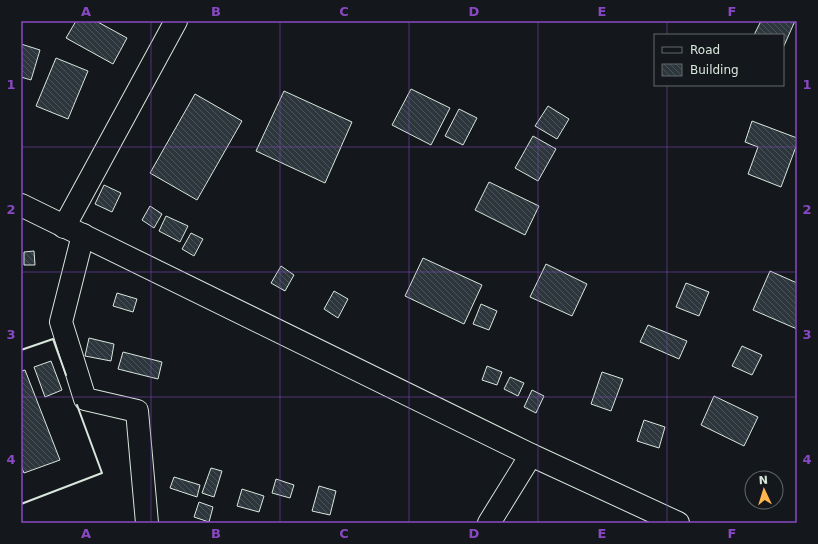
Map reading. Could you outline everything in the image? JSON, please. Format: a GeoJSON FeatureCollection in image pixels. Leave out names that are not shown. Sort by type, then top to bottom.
{"type":"FeatureCollection","features":[{"type":"Feature","properties":{"kind":"main road"},"geometry":{"type":"LineString","coordinates":[[147,523],[137,411],[85,399],[61,322],[73,231],[176,21]]}},
{"type":"Feature","properties":{"kind":"main road"},"geometry":{"type":"LineString","coordinates":[[21,206],[658,518],[678,523]]}},
{"type":"Feature","properties":{"kind":"main road"},"geometry":{"type":"LineString","coordinates":[[489,523],[531,455]]}},
{"type":"Feature","properties":{"kind":"building"},"geometry":{"type":"Polygon","coordinates":[[[76,21],[96,21],[127,38],[113,64],[66,38],[76,21]]]}},
{"type":"Feature","properties":{"kind":"building"},"geometry":{"type":"Polygon","coordinates":[[[761,21],[795,21],[784,46],[784,34],[754,34],[761,21]]]}},
{"type":"Feature","properties":{"kind":"building"},"geometry":{"type":"Polygon","coordinates":[[[21,44],[40,50],[31,80],[21,77],[21,44]]]}},
{"type":"Feature","properties":{"kind":"building"},"geometry":{"type":"Polygon","coordinates":[[[56,58],[88,71],[68,119],[36,106],[56,58]]]}},
{"type":"Feature","properties":{"kind":"building"},"geometry":{"type":"Polygon","coordinates":[[[411,89],[450,108],[431,145],[392,125],[411,89]]]}},
{"type":"Feature","properties":{"kind":"building"},"geometry":{"type":"Polygon","coordinates":[[[284,91],[352,122],[325,183],[256,151],[284,91]]]}},
{"type":"Feature","properties":{"kind":"building"},"geometry":{"type":"Polygon","coordinates":[[[195,94],[242,121],[197,200],[150,173],[195,94]]]}},
{"type":"Feature","properties":{"kind":"building"},"geometry":{"type":"Polygon","coordinates":[[[548,106],[569,119],[557,139],[535,126],[548,106]]]}},
{"type":"Feature","properties":{"kind":"building"},"geometry":{"type":"Polygon","coordinates":[[[459,109],[477,118],[463,145],[445,136],[459,109]]]}},
{"type":"Feature","properties":{"kind":"building"},"geometry":{"type":"Polygon","coordinates":[[[752,121],[797,138],[797,144],[781,187],[748,174],[758,147],[745,142],[752,121]]]}},
{"type":"Feature","properties":{"kind":"building"},"geometry":{"type":"Polygon","coordinates":[[[533,136],[556,149],[538,181],[515,168],[533,136]]]}},
{"type":"Feature","properties":{"kind":"building"},"geometry":{"type":"Polygon","coordinates":[[[489,182],[539,206],[525,235],[475,210],[489,182]]]}},
{"type":"Feature","properties":{"kind":"building"},"geometry":{"type":"Polygon","coordinates":[[[104,185],[121,193],[112,212],[95,204],[104,185]]]}},
{"type":"Feature","properties":{"kind":"building"},"geometry":{"type":"Polygon","coordinates":[[[150,206],[162,214],[154,228],[142,220],[150,206]]]}},
{"type":"Feature","properties":{"kind":"building"},"geometry":{"type":"Polygon","coordinates":[[[166,216],[188,226],[180,242],[159,231],[166,216]]]}},
{"type":"Feature","properties":{"kind":"building"},"geometry":{"type":"Polygon","coordinates":[[[191,233],[203,239],[194,256],[182,249],[191,233]]]}},
{"type":"Feature","properties":{"kind":"building"},"geometry":{"type":"Polygon","coordinates":[[[34,251],[35,265],[24,265],[24,252],[34,251]]]}},
{"type":"Feature","properties":{"kind":"building"},"geometry":{"type":"Polygon","coordinates":[[[423,258],[482,285],[464,324],[405,296],[423,258]]]}},
{"type":"Feature","properties":{"kind":"building"},"geometry":{"type":"Polygon","coordinates":[[[546,264],[587,284],[572,316],[530,297],[546,264]]]}},
{"type":"Feature","properties":{"kind":"building"},"geometry":{"type":"Polygon","coordinates":[[[281,266],[294,275],[285,291],[271,283],[281,266]]]}},
{"type":"Feature","properties":{"kind":"building"},"geometry":{"type":"Polygon","coordinates":[[[770,271],[797,283],[797,329],[753,310],[770,271]]]}},
{"type":"Feature","properties":{"kind":"building"},"geometry":{"type":"Polygon","coordinates":[[[686,283],[709,292],[699,316],[676,307],[686,283]]]}},
{"type":"Feature","properties":{"kind":"building"},"geometry":{"type":"Polygon","coordinates":[[[334,291],[348,299],[338,318],[324,309],[334,291]]]}},
{"type":"Feature","properties":{"kind":"building"},"geometry":{"type":"Polygon","coordinates":[[[117,293],[137,299],[133,312],[113,306],[117,293]]]}},
{"type":"Feature","properties":{"kind":"building"},"geometry":{"type":"Polygon","coordinates":[[[481,304],[497,311],[489,330],[473,324],[481,304]]]}},
{"type":"Feature","properties":{"kind":"building"},"geometry":{"type":"Polygon","coordinates":[[[648,325],[687,341],[679,359],[640,342],[648,325]]]}},
{"type":"Feature","properties":{"kind":"building"},"geometry":{"type":"Polygon","coordinates":[[[89,338],[114,344],[111,361],[85,356],[89,338]]]}},
{"type":"Feature","properties":{"kind":"building"},"geometry":{"type":"Polygon","coordinates":[[[742,346],[762,355],[752,375],[732,366],[742,346]]]}},
{"type":"Feature","properties":{"kind":"building"},"geometry":{"type":"Polygon","coordinates":[[[123,352],[162,362],[158,379],[118,369],[123,352]]]}},
{"type":"Feature","properties":{"kind":"building"},"geometry":{"type":"Polygon","coordinates":[[[51,361],[62,390],[45,397],[34,367],[51,361]]]}},
{"type":"Feature","properties":{"kind":"building"},"geometry":{"type":"Polygon","coordinates":[[[487,366],[502,372],[497,385],[482,380],[487,366]]]}},
{"type":"Feature","properties":{"kind":"building"},"geometry":{"type":"Polygon","coordinates":[[[25,370],[60,460],[24,473],[21,466],[21,371],[25,370]]]}},
{"type":"Feature","properties":{"kind":"building"},"geometry":{"type":"Polygon","coordinates":[[[602,372],[623,379],[611,411],[591,404],[602,372]]]}},
{"type":"Feature","properties":{"kind":"building"},"geometry":{"type":"Polygon","coordinates":[[[510,377],[524,383],[518,396],[504,389],[510,377]]]}},
{"type":"Feature","properties":{"kind":"building"},"geometry":{"type":"Polygon","coordinates":[[[532,390],[544,396],[536,413],[524,407],[532,390]]]}},
{"type":"Feature","properties":{"kind":"building"},"geometry":{"type":"Polygon","coordinates":[[[714,396],[758,417],[744,446],[701,425],[714,396]]]}},
{"type":"Feature","properties":{"kind":"building"},"geometry":{"type":"Polygon","coordinates":[[[644,420],[665,427],[659,448],[637,441],[644,420]]]}},
{"type":"Feature","properties":{"kind":"building"},"geometry":{"type":"Polygon","coordinates":[[[211,468],[222,471],[214,497],[202,493],[211,468]]]}},
{"type":"Feature","properties":{"kind":"building"},"geometry":{"type":"Polygon","coordinates":[[[174,477],[200,485],[197,497],[170,488],[174,477]]]}},
{"type":"Feature","properties":{"kind":"building"},"geometry":{"type":"Polygon","coordinates":[[[276,479],[294,485],[290,498],[272,493],[276,479]]]}},
{"type":"Feature","properties":{"kind":"building"},"geometry":{"type":"Polygon","coordinates":[[[319,486],[336,491],[330,515],[312,511],[319,486]]]}},
{"type":"Feature","properties":{"kind":"building"},"geometry":{"type":"Polygon","coordinates":[[[242,489],[264,496],[259,512],[237,506],[242,489]]]}},
{"type":"Feature","properties":{"kind":"building"},"geometry":{"type":"Polygon","coordinates":[[[199,502],[213,507],[209,522],[194,517],[199,502]]]}},
{"type":"Feature","properties":{"kind":"wall"},"geometry":{"type":"LineString","coordinates":[[21,350],[53,339],[66,375]]}},
{"type":"Feature","properties":{"kind":"wall"},"geometry":{"type":"LineString","coordinates":[[21,504],[102,473],[77,405]]}}]}
